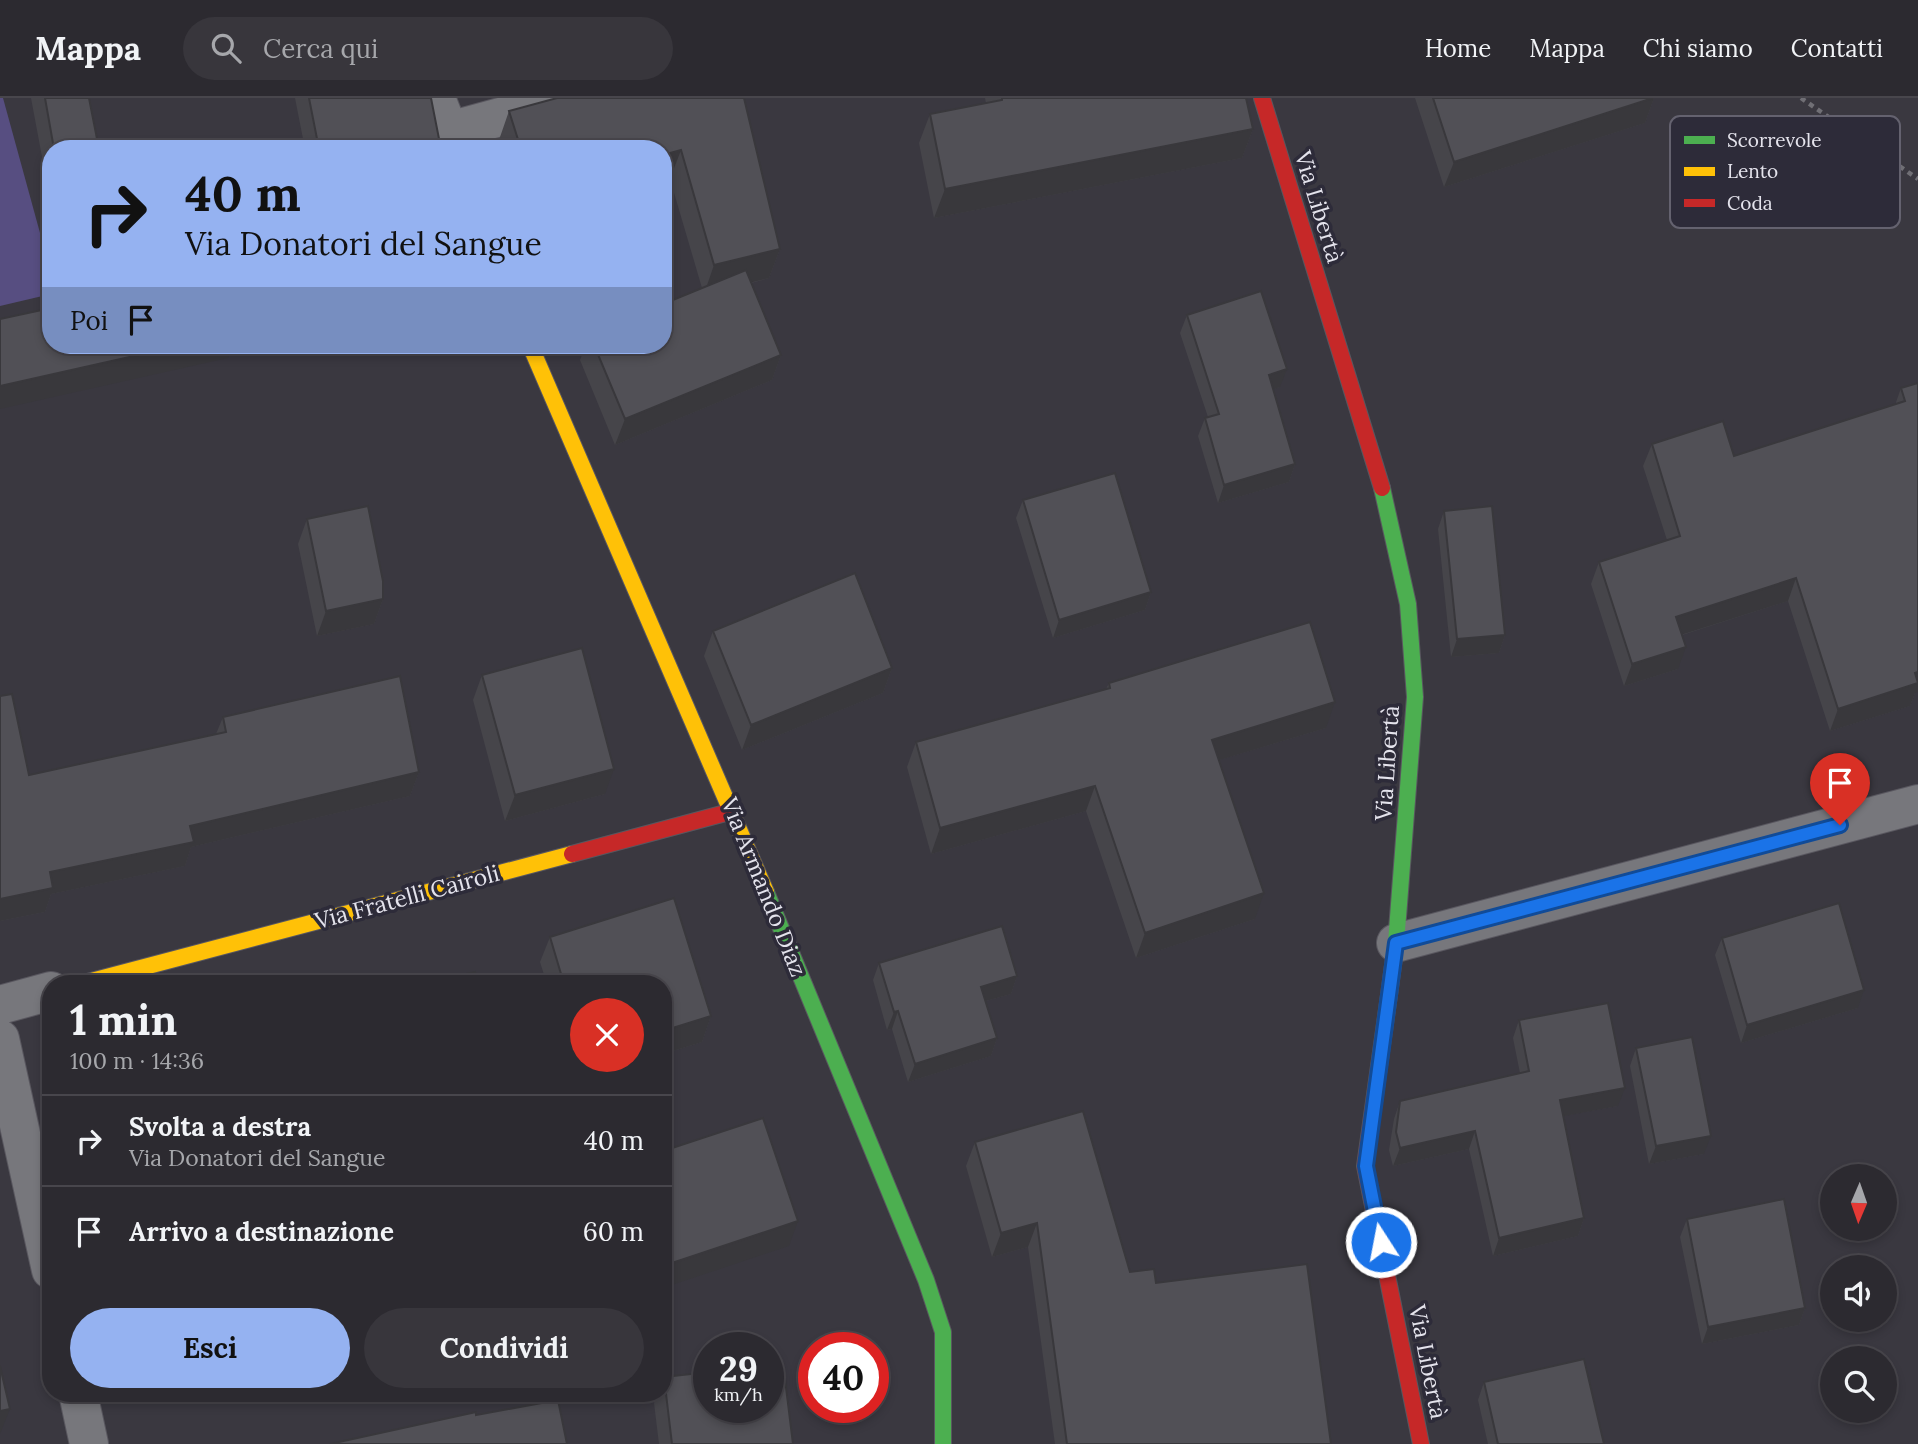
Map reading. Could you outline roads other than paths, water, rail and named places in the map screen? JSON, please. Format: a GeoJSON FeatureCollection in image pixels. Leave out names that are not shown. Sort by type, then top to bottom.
{"type":"FeatureCollection","features":[{"type":"Feature","properties":{"kind":"street"},"geometry":{"type":"LineString","coordinates":[[447,126],[570,98]]}},
{"type":"Feature","properties":{"kind":"street","name":"Via Libertà"},"geometry":{"type":"LineString","coordinates":[[1262,98],[1386,500],[1408,604],[1415,697],[1396,943],[1366,1166],[1422,1444]]}},
{"type":"Feature","properties":{"kind":"street","name":"Via Armando Diaz"},"geometry":{"type":"LineString","coordinates":[[533,354],[733,811],[926,1280],[943,1332],[943,1444]]}},
{"type":"Feature","properties":{"kind":"street"},"geometry":{"type":"LineString","coordinates":[[1396,943],[1918,804]]}},
{"type":"Feature","properties":{"kind":"street","name":"Via Fratelli Cairoli"},"geometry":{"type":"LineString","coordinates":[[114,975],[733,811]]}},
{"type":"Feature","properties":{"kind":"street"},"geometry":{"type":"LineString","coordinates":[[0,1005],[42,993]]}},
{"type":"Feature","properties":{"kind":"street"},"geometry":{"type":"LineString","coordinates":[[0,1039],[42,1229]]}},
{"type":"Feature","properties":{"kind":"street"},"geometry":{"type":"LineString","coordinates":[[80,1402],[89,1444]]}}]}
